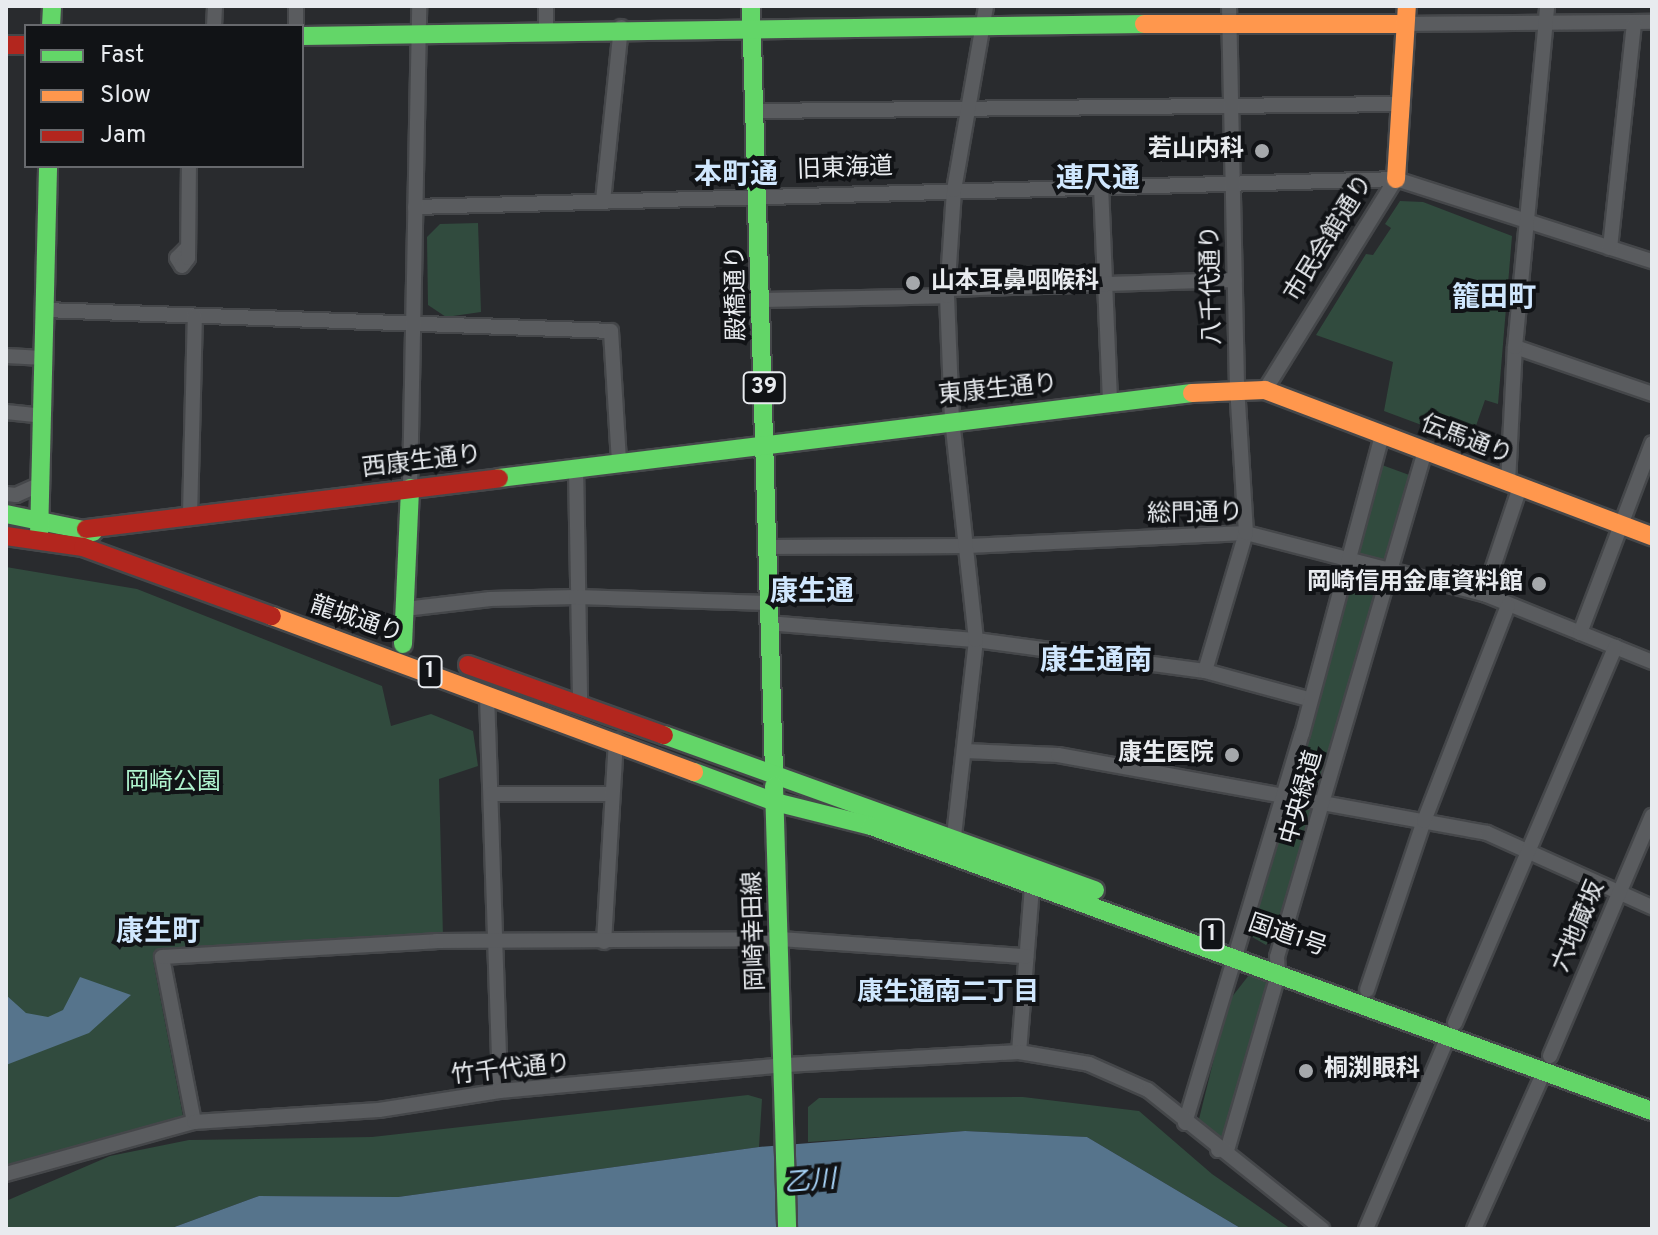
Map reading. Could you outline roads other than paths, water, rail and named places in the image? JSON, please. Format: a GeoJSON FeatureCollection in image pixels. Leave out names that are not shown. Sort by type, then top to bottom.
{"type":"FeatureCollection","features":[{"type":"Feature","properties":{"kind":"main road","name":"殿橋通り"},"geometry":{"type":"LineString","coordinates":[[751,6],[763,300],[768,623],[774,771]]}},
{"type":"Feature","properties":{"kind":"main road"},"geometry":{"type":"LineString","coordinates":[[304,36],[754,25],[984,15],[1229,26],[1406,15]]}},
{"type":"Feature","properties":{"kind":"main road","name":"市民会館通り"},"geometry":{"type":"LineString","coordinates":[[1396,179],[1403,104],[1406,15]]}},
{"type":"Feature","properties":{"kind":"main road"},"geometry":{"type":"LineString","coordinates":[[39,540],[48,168]]}},
{"type":"Feature","properties":{"kind":"main road","name":"伝馬通り"},"geometry":{"type":"LineString","coordinates":[[1237,387],[1265,390],[1652,536]]}},
{"type":"Feature","properties":{"kind":"main road","name":"東康生通り"},"geometry":{"type":"LineString","coordinates":[[764,444],[1237,387]]}},
{"type":"Feature","properties":{"kind":"main road","name":"西康生通り"},"geometry":{"type":"LineString","coordinates":[[86,529],[764,444]]}},
{"type":"Feature","properties":{"kind":"main road"},"geometry":{"type":"LineString","coordinates":[[403,644],[410,488]]}},
{"type":"Feature","properties":{"kind":"main road","name":"龍城通り"},"geometry":{"type":"LineString","coordinates":[[6,514],[86,529],[403,644],[774,771]]}},
{"type":"Feature","properties":{"kind":"main road","name":"龍城通り"},"geometry":{"type":"LineString","coordinates":[[6,536],[83,547],[487,692],[775,802]]}},
{"type":"Feature","properties":{"kind":"main road","name":"岡崎幸田線"},"geometry":{"type":"LineString","coordinates":[[774,771],[786,1065],[787,1229]]}},
{"type":"Feature","properties":{"kind":"main road","name":"国道1号"},"geometry":{"type":"LineString","coordinates":[[774,771],[954,836],[1236,953]]}},
{"type":"Feature","properties":{"kind":"main road","name":"国道1号"},"geometry":{"type":"LineString","coordinates":[[775,802],[871,826],[1032,887],[1278,966],[1367,990],[1452,1030]]}},
{"type":"Feature","properties":{"kind":"main road","name":"国道1号"},"geometry":{"type":"LineString","coordinates":[[1278,966],[1547,1064],[1652,1111]]}},
{"type":"Feature","properties":{"kind":"main road","name":"国道1号"},"geometry":{"type":"LineString","coordinates":[[1547,1064],[1652,1092]]}},
{"type":"Feature","properties":{"kind":"street"},"geometry":{"type":"LineString","coordinates":[[410,488],[419,6]]}},
{"type":"Feature","properties":{"kind":"street"},"geometry":{"type":"LineString","coordinates":[[546,6],[546,29]]}},
{"type":"Feature","properties":{"kind":"street","name":"八千代通り"},"geometry":{"type":"LineString","coordinates":[[1229,6],[1237,387],[1246,533]]}},
{"type":"Feature","properties":{"kind":"street"},"geometry":{"type":"LineString","coordinates":[[1484,594],[1514,485],[1515,347],[1547,6]]}},
{"type":"Feature","properties":{"kind":"street"},"geometry":{"type":"LineString","coordinates":[[954,836],[976,640],[952,420],[948,292],[954,190],[984,15]]}},
{"type":"Feature","properties":{"kind":"street"},"geometry":{"type":"LineString","coordinates":[[1406,15],[1545,23],[1652,22]]}},
{"type":"Feature","properties":{"kind":"street"},"geometry":{"type":"LineString","coordinates":[[1610,248],[1634,24]]}},
{"type":"Feature","properties":{"kind":"street"},"geometry":{"type":"LineString","coordinates":[[603,201],[621,27]]}},
{"type":"Feature","properties":{"kind":"street"},"geometry":{"type":"LineString","coordinates":[[757,111],[1403,104]]}},
{"type":"Feature","properties":{"kind":"street"},"geometry":{"type":"LineString","coordinates":[[187,248],[189,168]]}},
{"type":"Feature","properties":{"kind":"street","name":"旧東海道"},"geometry":{"type":"LineString","coordinates":[[415,207],[1233,181],[1396,179],[1652,261]]}},
{"type":"Feature","properties":{"kind":"street","name":"市民会館通り"},"geometry":{"type":"LineString","coordinates":[[1265,390],[1396,179]]}},
{"type":"Feature","properties":{"kind":"street"},"geometry":{"type":"LineString","coordinates":[[1101,186],[1110,403]]}},
{"type":"Feature","properties":{"kind":"street"},"geometry":{"type":"LineString","coordinates":[[763,300],[1235,280]]}},
{"type":"Feature","properties":{"kind":"street"},"geometry":{"type":"LineString","coordinates":[[45,310],[611,331],[619,462]]}},
{"type":"Feature","properties":{"kind":"street"},"geometry":{"type":"LineString","coordinates":[[190,516],[195,316]]}},
{"type":"Feature","properties":{"kind":"street"},"geometry":{"type":"LineString","coordinates":[[1515,347],[1652,394]]}},
{"type":"Feature","properties":{"kind":"street"},"geometry":{"type":"LineString","coordinates":[[6,356],[44,358]]}},
{"type":"Feature","properties":{"kind":"street"},"geometry":{"type":"LineString","coordinates":[[6,412],[42,416]]}},
{"type":"Feature","properties":{"kind":"street","name":"中央緑道"},"geometry":{"type":"LineString","coordinates":[[1185,1123],[1382,435]]}},
{"type":"Feature","properties":{"kind":"street"},"geometry":{"type":"LineString","coordinates":[[1580,633],[1652,443]]}},
{"type":"Feature","properties":{"kind":"street","name":"中央緑道"},"geometry":{"type":"LineString","coordinates":[[1218,1150],[1228,1147],[1425,451]]}},
{"type":"Feature","properties":{"kind":"street"},"geometry":{"type":"LineString","coordinates":[[576,467],[580,703]]}},
{"type":"Feature","properties":{"kind":"street"},"geometry":{"type":"LineString","coordinates":[[6,494],[16,495],[41,484]]}},
{"type":"Feature","properties":{"kind":"street"},"geometry":{"type":"LineString","coordinates":[[1205,671],[1246,533]]}},
{"type":"Feature","properties":{"kind":"street","name":"総門通り"},"geometry":{"type":"LineString","coordinates":[[767,547],[968,546],[1246,533],[1484,594],[1652,662]]}},
{"type":"Feature","properties":{"kind":"street"},"geometry":{"type":"LineString","coordinates":[[405,609],[490,599],[576,597],[768,603]]}},
{"type":"Feature","properties":{"kind":"street"},"geometry":{"type":"LineString","coordinates":[[1367,990],[1424,821],[1508,606]]}},
{"type":"Feature","properties":{"kind":"street"},"geometry":{"type":"LineString","coordinates":[[768,623],[976,640],[1205,671],[1308,699]]}},
{"type":"Feature","properties":{"kind":"street"},"geometry":{"type":"LineString","coordinates":[[1366,1229],[1530,853],[1615,647]]}},
{"type":"Feature","properties":{"kind":"street"},"geometry":{"type":"LineString","coordinates":[[487,692],[500,1091]]}},
{"type":"Feature","properties":{"kind":"street"},"geometry":{"type":"LineString","coordinates":[[604,942],[616,740]]}},
{"type":"Feature","properties":{"kind":"street"},"geometry":{"type":"LineString","coordinates":[[965,751],[1058,755],[1487,833],[1652,907]]}},
{"type":"Feature","properties":{"kind":"street"},"geometry":{"type":"LineString","coordinates":[[491,794],[612,794]]}},
{"type":"Feature","properties":{"kind":"street","name":"六地蔵坂"},"geometry":{"type":"LineString","coordinates":[[1474,1229],[1652,816]]}},
{"type":"Feature","properties":{"kind":"street"},"geometry":{"type":"LineString","coordinates":[[1019,1052],[1032,887]]}},
{"type":"Feature","properties":{"kind":"street"},"geometry":{"type":"LineString","coordinates":[[6,1174],[194,1122],[162,957],[497,942],[780,939],[1026,956]]}},
{"type":"Feature","properties":{"kind":"street","name":"竹千代通り"},"geometry":{"type":"LineString","coordinates":[[194,1122],[379,1110],[500,1091],[786,1065],[1019,1052],[1089,1064],[1148,1090],[1218,1150],[1322,1229]]}},
{"type":"Feature","properties":{"kind":"water"},"geometry":{"type":"Polygon","coordinates":[[[80,977],[131,995],[89,1033],[6,1065],[6,995],[26,1013],[48,1017],[63,1010],[80,977]]]}},
{"type":"Feature","properties":{"kind":"water","name":"乙川"},"geometry":{"type":"Polygon","coordinates":[[[965,1131],[1087,1137],[1242,1229],[169,1229],[259,1196],[398,1197],[759,1147],[965,1131]]]}},
{"type":"Feature","properties":{"kind":"place","name":"若山内科"},"geometry":{"type":"Point","coordinates":[1262,151]}},
{"type":"Feature","properties":{"kind":"place","name":"山本耳鼻咽喉科"},"geometry":{"type":"Point","coordinates":[913,283]}},
{"type":"Feature","properties":{"kind":"place","name":"岡崎信用金庫資料館"},"geometry":{"type":"Point","coordinates":[1539,584]}},
{"type":"Feature","properties":{"kind":"place","name":"康生医院"},"geometry":{"type":"Point","coordinates":[1232,755]}},
{"type":"Feature","properties":{"kind":"place","name":"桐渕眼科"},"geometry":{"type":"Point","coordinates":[1306,1071]}},
{"type":"Feature","properties":{"kind":"district","name":"本町通"},"geometry":{"type":"Point","coordinates":[736,176]}},
{"type":"Feature","properties":{"kind":"district","name":"連尺通"},"geometry":{"type":"Point","coordinates":[1098,180]}},
{"type":"Feature","properties":{"kind":"district","name":"籠田町"},"geometry":{"type":"Point","coordinates":[1494,299]}},
{"type":"Feature","properties":{"kind":"district","name":"康生通"},"geometry":{"type":"Point","coordinates":[812,593]}},
{"type":"Feature","properties":{"kind":"district","name":"康生通南"},"geometry":{"type":"Point","coordinates":[1096,662]}},
{"type":"Feature","properties":{"kind":"district","name":"康生町"},"geometry":{"type":"Point","coordinates":[158,933]}},
{"type":"Feature","properties":{"kind":"district","name":"康生通南二丁目"},"geometry":{"type":"Point","coordinates":[948,994]}},
{"type":"Feature","properties":{"kind":"park label","name":"岡崎公園"},"geometry":{"type":"Point","coordinates":[173,784]}}]}
